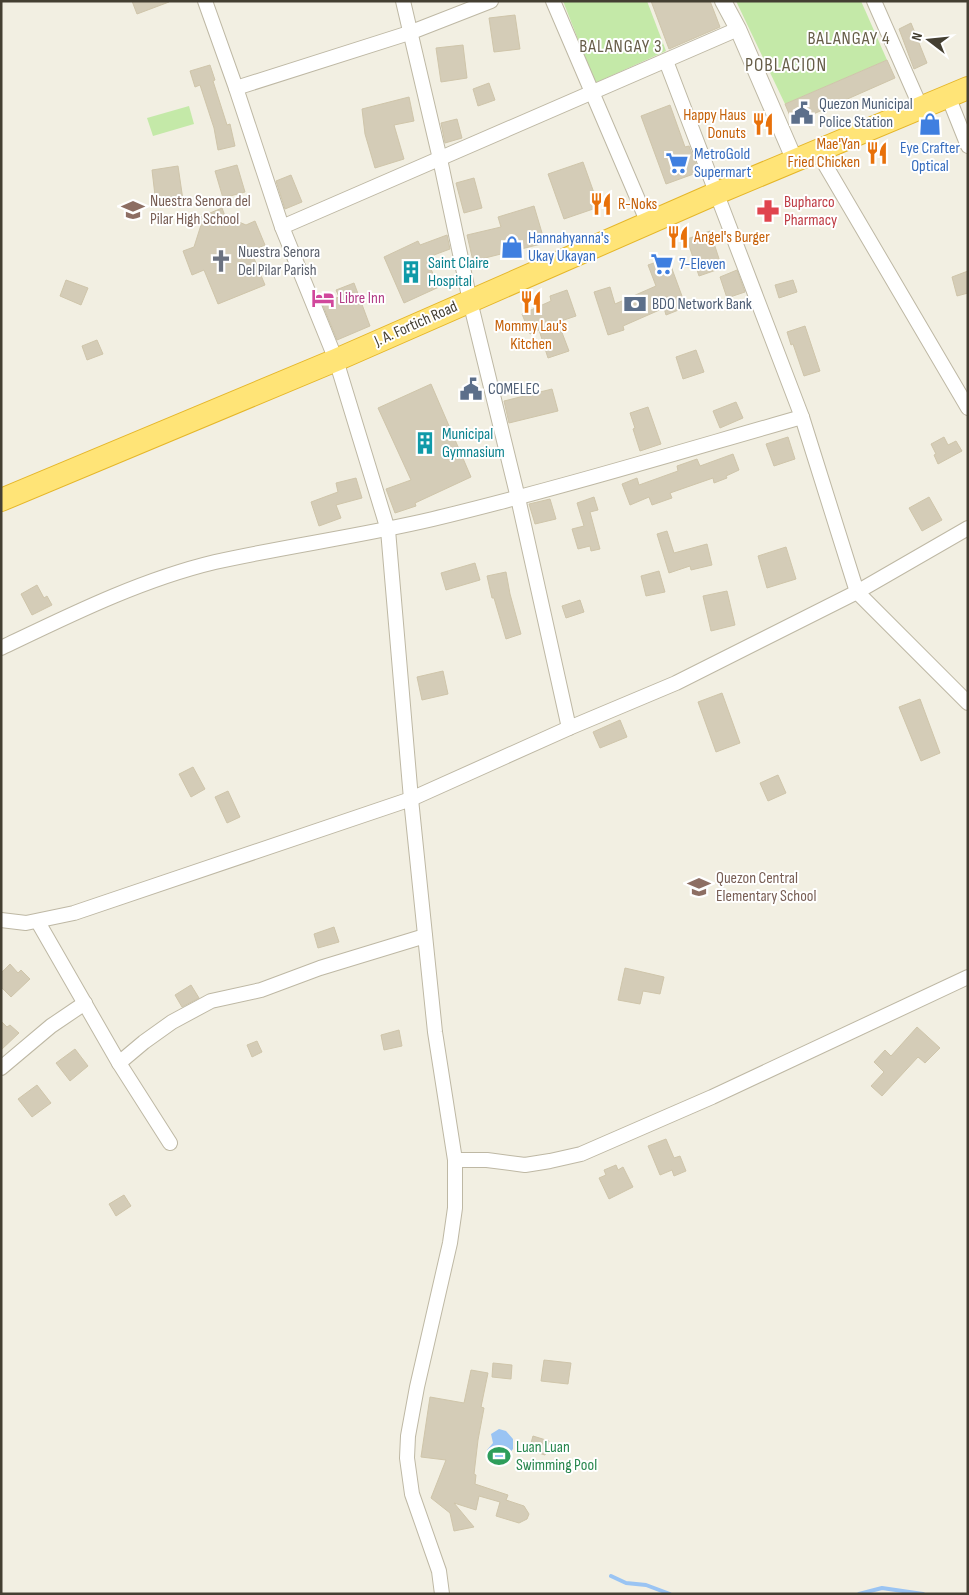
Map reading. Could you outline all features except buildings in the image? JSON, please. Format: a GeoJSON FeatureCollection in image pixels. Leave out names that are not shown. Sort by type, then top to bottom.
{"type":"FeatureCollection","features":[{"type":"Feature","properties":{"kind":"highway","name":"J. A. Fortich Road"},"geometry":{"type":"LineString","coordinates":[[1,500],[336,360],[717,193],[958,92]]}},
{"type":"Feature","properties":{"kind":"street"},"geometry":{"type":"LineString","coordinates":[[205,1],[282,227],[336,360],[388,530],[411,799],[438,1059],[455,1160],[455,1208],[450,1244],[417,1387],[408,1436],[407,1458],[412,1494],[439,1571],[442,1594]]}},
{"type":"Feature","properties":{"kind":"street"},"geometry":{"type":"LineString","coordinates":[[403,1],[569,728]]}},
{"type":"Feature","properties":{"kind":"street"},"geometry":{"type":"LineString","coordinates":[[236,88],[409,32],[491,1]]}},
{"type":"Feature","properties":{"kind":"street"},"geometry":{"type":"LineString","coordinates":[[553,1],[648,223]]}},
{"type":"Feature","properties":{"kind":"street"},"geometry":{"type":"LineString","coordinates":[[723,1],[738,30],[795,161]]}},
{"type":"Feature","properties":{"kind":"street"},"geometry":{"type":"LineString","coordinates":[[874,1],[921,108]]}},
{"type":"Feature","properties":{"kind":"street"},"geometry":{"type":"LineString","coordinates":[[282,227],[738,30]]}},
{"type":"Feature","properties":{"kind":"street"},"geometry":{"type":"LineString","coordinates":[[666,61],[802,417],[857,592],[968,703]]}},
{"type":"Feature","properties":{"kind":"street"},"geometry":{"type":"LineString","coordinates":[[958,92],[968,146]]}},
{"type":"Feature","properties":{"kind":"street"},"geometry":{"type":"LineString","coordinates":[[817,151],[968,408]]}},
{"type":"Feature","properties":{"kind":"street"},"geometry":{"type":"LineString","coordinates":[[1,648],[71,615],[165,577],[215,562],[388,530],[518,498],[802,417]]}},
{"type":"Feature","properties":{"kind":"street"},"geometry":{"type":"LineString","coordinates":[[1,920],[26,923],[38,922],[74,913],[411,799],[569,728],[676,683],[857,592],[968,528]]}},
{"type":"Feature","properties":{"kind":"street"},"geometry":{"type":"LineString","coordinates":[[38,922],[119,1063],[170,1143]]}},
{"type":"Feature","properties":{"kind":"street"},"geometry":{"type":"LineString","coordinates":[[119,1063],[172,1022],[211,1001],[261,990],[320,968],[425,936]]}},
{"type":"Feature","properties":{"kind":"street"},"geometry":{"type":"LineString","coordinates":[[455,1160],[487,1160],[525,1165],[581,1154],[712,1097],[968,977]]}},
{"type":"Feature","properties":{"kind":"street"},"geometry":{"type":"LineString","coordinates":[[1,1068],[51,1026],[85,1003]]}},
{"type":"Feature","properties":{"kind":"green space"},"geometry":{"type":"Polygon","coordinates":[[[563,1],[647,1],[666,51],[595,83],[563,1]]]}},
{"type":"Feature","properties":{"kind":"green space"},"geometry":{"type":"Polygon","coordinates":[[[736,1],[861,1],[887,60],[785,104],[736,1]]]}},
{"type":"Feature","properties":{"kind":"green space"},"geometry":{"type":"Polygon","coordinates":[[[189,106],[194,124],[153,136],[147,118],[189,106]]]}},
{"type":"Feature","properties":{"kind":"water"},"geometry":{"type":"Polygon","coordinates":[[[499,1429],[506,1431],[513,1439],[513,1449],[503,1460],[489,1457],[487,1450],[493,1443],[491,1434],[499,1429]]]}},
{"type":"Feature","properties":{"kind":"waterway"},"geometry":{"type":"LineString","coordinates":[[611,1576],[626,1583],[646,1585],[670,1594]]}},
{"type":"Feature","properties":{"kind":"waterway"},"geometry":{"type":"LineString","coordinates":[[859,1594],[882,1588],[923,1594]]}},
{"type":"Feature","properties":{"kind":"place","name":"Quezon Municipal Police Station"},"geometry":{"type":"Point","coordinates":[802,113]}},
{"type":"Feature","properties":{"kind":"place","name":"Happy Haus Donuts"},"geometry":{"type":"Point","coordinates":[763,124]}},
{"type":"Feature","properties":{"kind":"place","name":"Eye Crafter Optical"},"geometry":{"type":"Point","coordinates":[930,124]}},
{"type":"Feature","properties":{"kind":"place","name":"Mae'Yan Fried Chicken"},"geometry":{"type":"Point","coordinates":[877,153]}},
{"type":"Feature","properties":{"kind":"place","name":"MetroGold Supermart"},"geometry":{"type":"Point","coordinates":[677,163]}},
{"type":"Feature","properties":{"kind":"place","name":"R-Noks"},"geometry":{"type":"Point","coordinates":[601,204]}},
{"type":"Feature","properties":{"kind":"place","name":"Nuestra Senora del Pilar High School"},"geometry":{"type":"Point","coordinates":[133,210]}},
{"type":"Feature","properties":{"kind":"place","name":"Bupharco Pharmacy"},"geometry":{"type":"Point","coordinates":[768,211]}},
{"type":"Feature","properties":{"kind":"place","name":"Angel's Burger"},"geometry":{"type":"Point","coordinates":[678,237]}},
{"type":"Feature","properties":{"kind":"place","name":"Hannahyanna's Ukay Ukayan"},"geometry":{"type":"Point","coordinates":[512,247]}},
{"type":"Feature","properties":{"kind":"place","name":"Nuestra Senora Del Pilar Parish"},"geometry":{"type":"Point","coordinates":[221,261]}},
{"type":"Feature","properties":{"kind":"place","name":"7-Eleven"},"geometry":{"type":"Point","coordinates":[662,264]}},
{"type":"Feature","properties":{"kind":"place","name":"Saint Claire Hospital"},"geometry":{"type":"Point","coordinates":[411,272]}},
{"type":"Feature","properties":{"kind":"place","name":"Libre Inn"},"geometry":{"type":"Point","coordinates":[323,298]}},
{"type":"Feature","properties":{"kind":"place","name":"Mommy Lau's Kitchen"},"geometry":{"type":"Point","coordinates":[531,302]}},
{"type":"Feature","properties":{"kind":"place","name":"BDO Network Bank"},"geometry":{"type":"Point","coordinates":[635,304]}},
{"type":"Feature","properties":{"kind":"place","name":"COMELEC"},"geometry":{"type":"Point","coordinates":[471,389]}},
{"type":"Feature","properties":{"kind":"place","name":"Municipal Gymnasium"},"geometry":{"type":"Point","coordinates":[425,443]}},
{"type":"Feature","properties":{"kind":"place","name":"Quezon Central Elementary School"},"geometry":{"type":"Point","coordinates":[699,887]}},
{"type":"Feature","properties":{"kind":"place","name":"Luan Luan Swimming Pool"},"geometry":{"type":"Point","coordinates":[499,1456]}},
{"type":"Feature","properties":{"kind":"district","name":"BALANGAY 4"},"geometry":{"type":"Point","coordinates":[849,38]}},
{"type":"Feature","properties":{"kind":"district","name":"BALANGAY 3"},"geometry":{"type":"Point","coordinates":[621,46]}},
{"type":"Feature","properties":{"kind":"district","name":"POBLACION"},"geometry":{"type":"Point","coordinates":[786,65]}}]}
